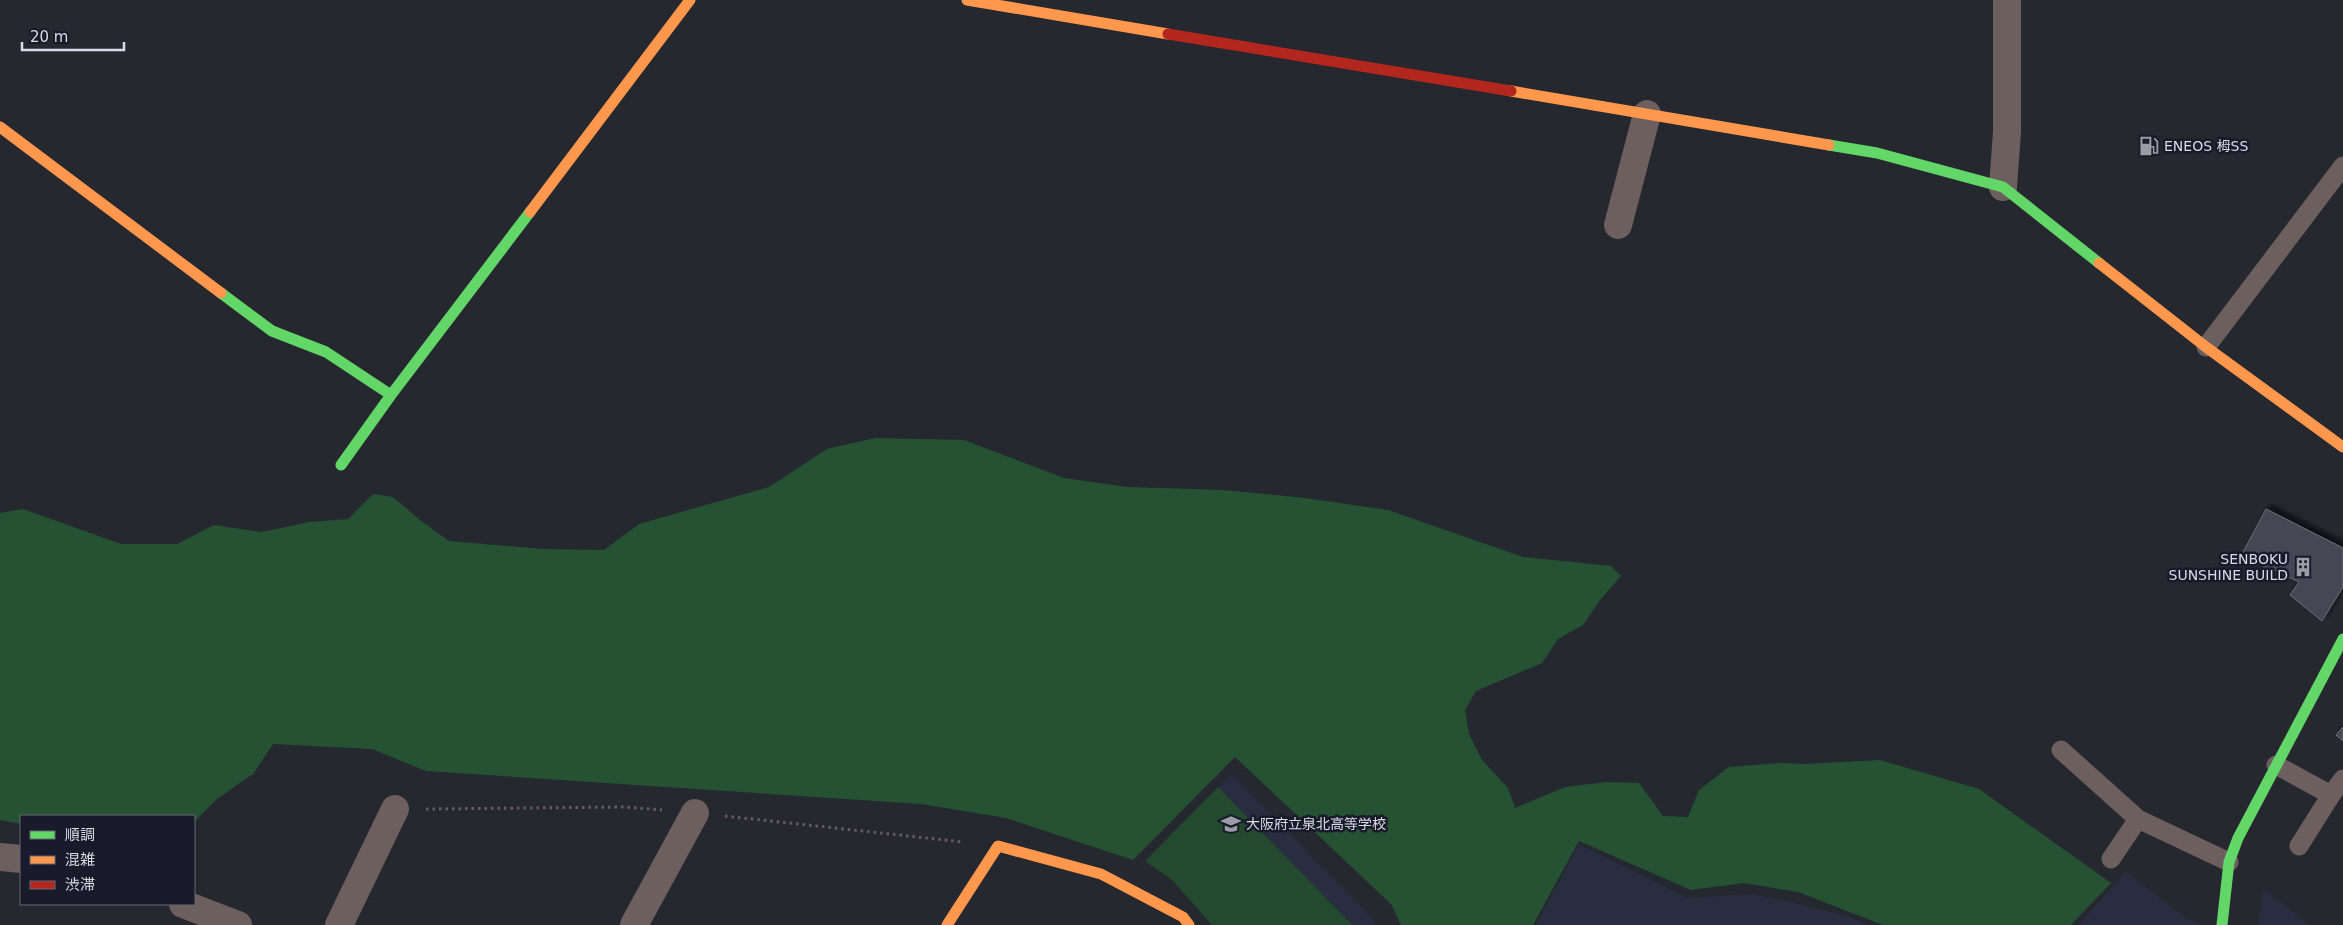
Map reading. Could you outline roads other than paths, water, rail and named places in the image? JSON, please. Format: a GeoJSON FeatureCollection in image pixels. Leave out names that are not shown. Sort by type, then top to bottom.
{"type":"FeatureCollection","features":[{"type":"Feature","properties":{"kind":"street"},"geometry":{"type":"LineString","coordinates":[[342,465],[391,395],[690,0]]}},
{"type":"Feature","properties":{"kind":"street"},"geometry":{"type":"LineString","coordinates":[[967,0],[1878,153],[2003,187],[2206,348],[2343,447]]}},
{"type":"Feature","properties":{"kind":"street"},"geometry":{"type":"LineString","coordinates":[[2003,187],[2007,132],[2007,0]]}},
{"type":"Feature","properties":{"kind":"street"},"geometry":{"type":"LineString","coordinates":[[1618,225],[1647,114]]}},
{"type":"Feature","properties":{"kind":"street"},"geometry":{"type":"LineString","coordinates":[[0,127],[272,331],[326,352],[391,395]]}},
{"type":"Feature","properties":{"kind":"street"},"geometry":{"type":"LineString","coordinates":[[2222,925],[2229,862],[2238,838],[2343,639]]}},
{"type":"Feature","properties":{"kind":"street"},"geometry":{"type":"LineString","coordinates":[[340,925],[395,809]]}},
{"type":"Feature","properties":{"kind":"street"},"geometry":{"type":"LineString","coordinates":[[634,925],[695,813]]}},
{"type":"Feature","properties":{"kind":"street"},"geometry":{"type":"LineString","coordinates":[[947,925],[998,846],[1101,874],[1183,917],[1189,925]]}},
{"type":"Feature","properties":{"kind":"street"},"geometry":{"type":"LineString","coordinates":[[0,857],[20,859]]}},
{"type":"Feature","properties":{"kind":"street"},"geometry":{"type":"LineString","coordinates":[[187,905],[238,925]]}},
{"type":"Feature","properties":{"kind":"lane"},"geometry":{"type":"LineString","coordinates":[[2206,348],[2343,166]]}},
{"type":"Feature","properties":{"kind":"lane"},"geometry":{"type":"LineString","coordinates":[[2061,750],[2138,819],[2229,862]]}},
{"type":"Feature","properties":{"kind":"lane"},"geometry":{"type":"LineString","coordinates":[[2276,765],[2331,795]]}},
{"type":"Feature","properties":{"kind":"lane"},"geometry":{"type":"LineString","coordinates":[[2299,846],[2343,779]]}},
{"type":"Feature","properties":{"kind":"lane"},"geometry":{"type":"LineString","coordinates":[[2111,859],[2138,819]]}},
{"type":"Feature","properties":{"kind":"place","name":"ENEOS 栂SS"},"geometry":{"type":"Point","coordinates":[2149,146]}},
{"type":"Feature","properties":{"kind":"place","name":"SENBOKU SUNSHINE BUILD"},"geometry":{"type":"Point","coordinates":[2303,567]}},
{"type":"Feature","properties":{"kind":"place","name":"大阪府立泉北高等学校"},"geometry":{"type":"Point","coordinates":[1231,824]}}]}
